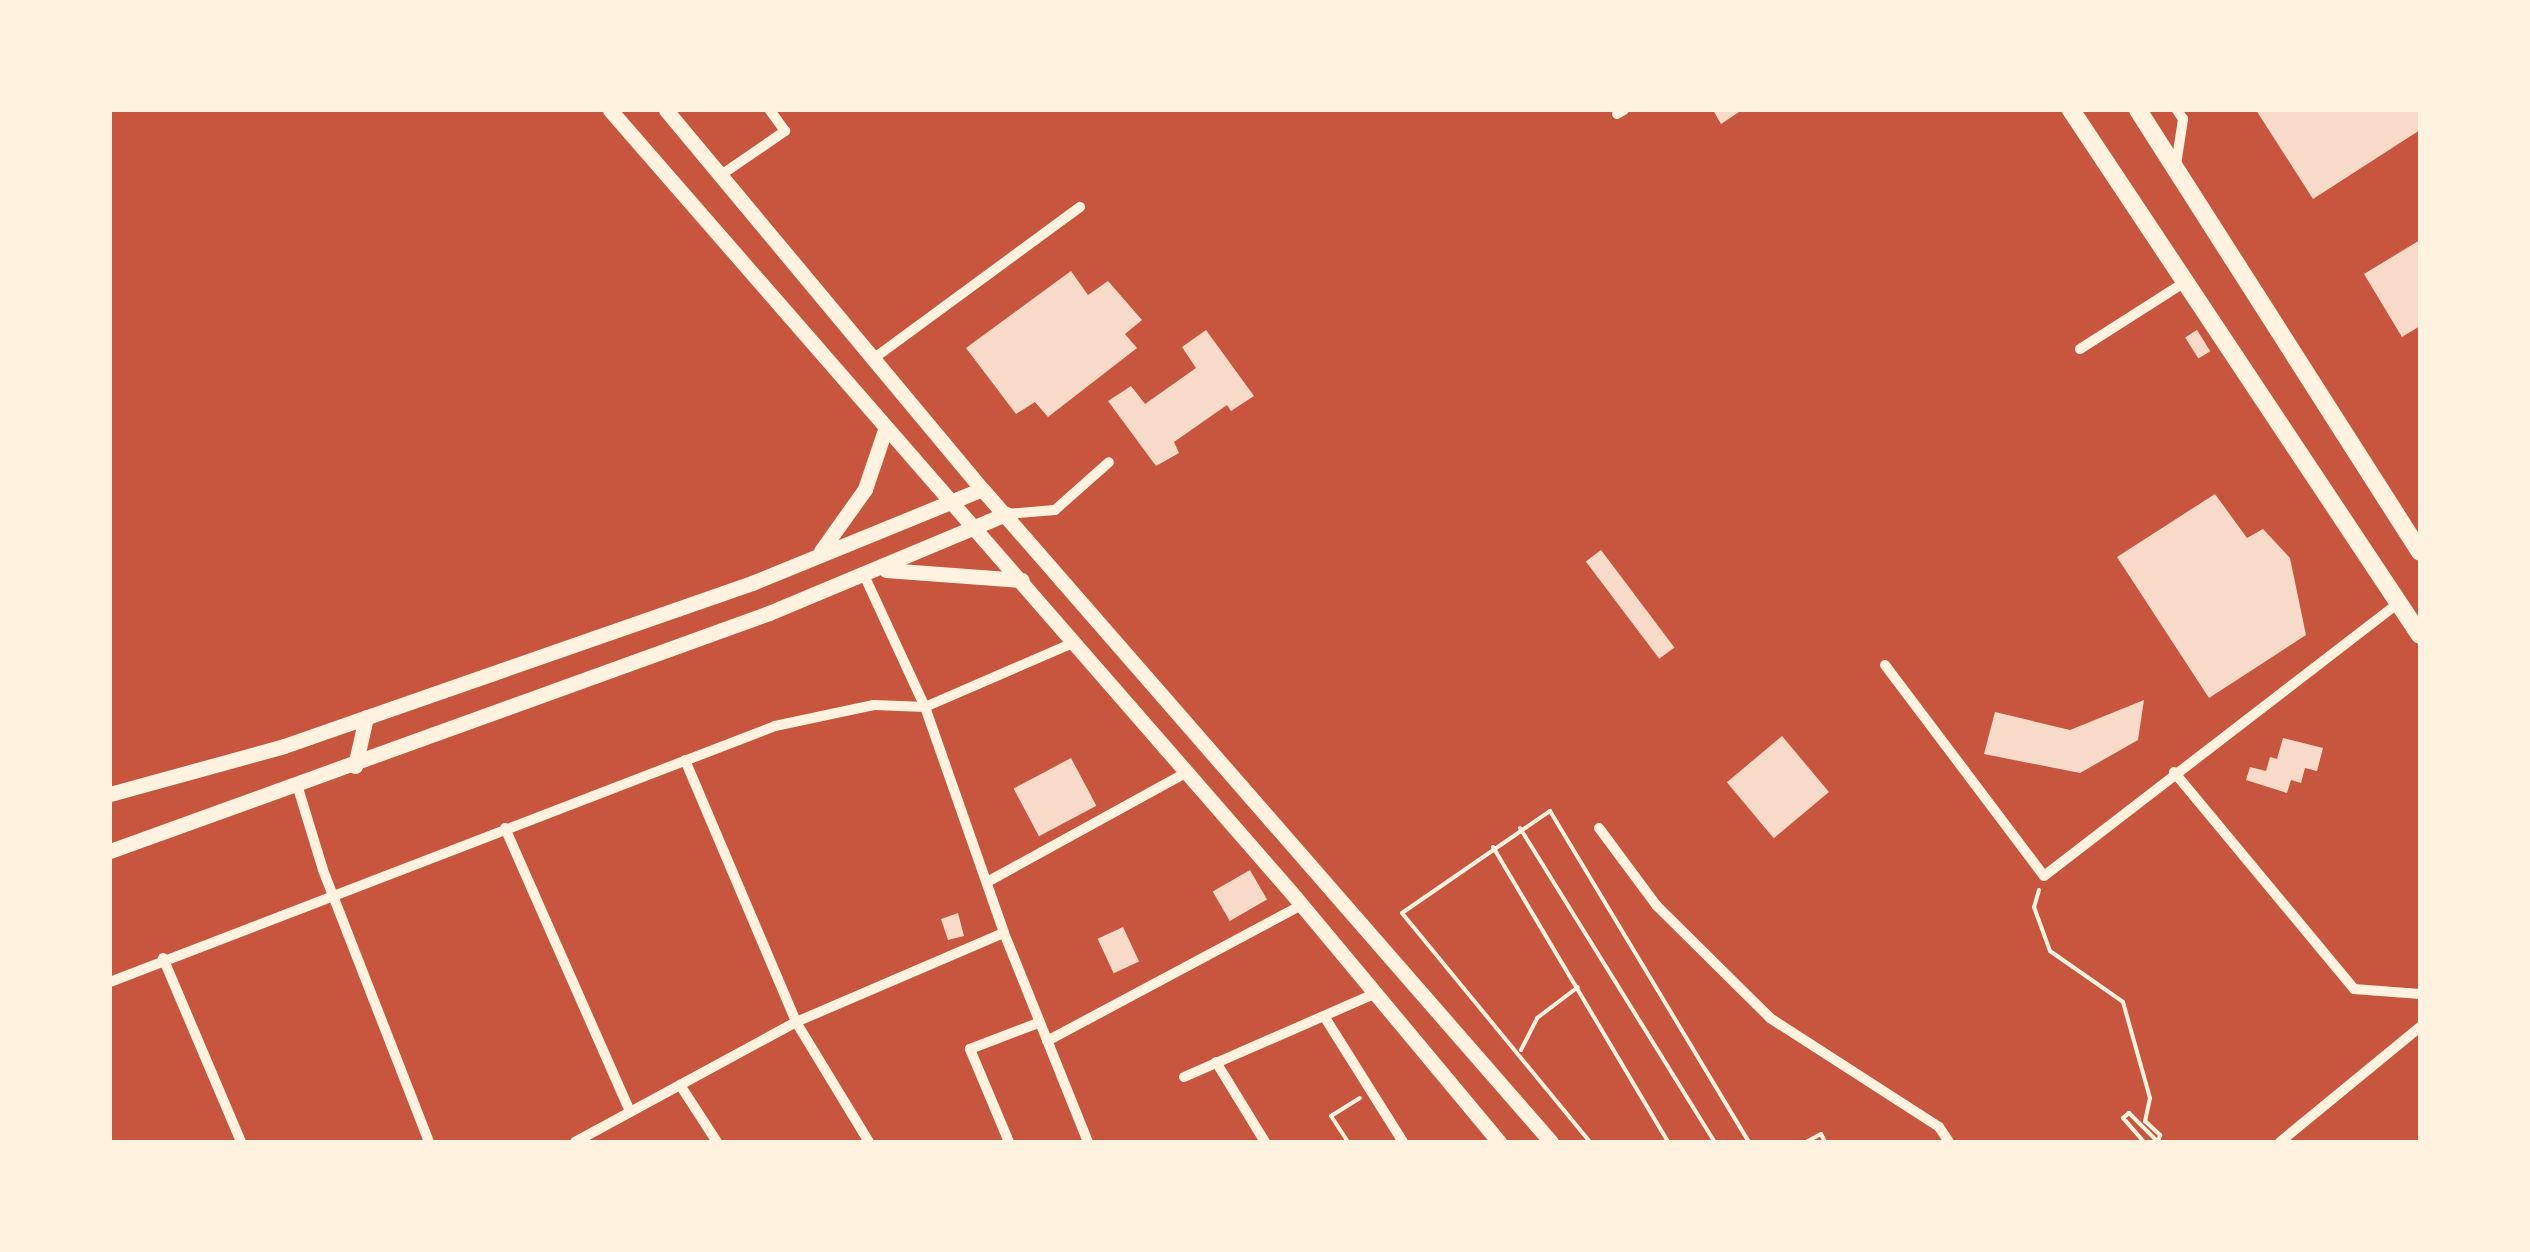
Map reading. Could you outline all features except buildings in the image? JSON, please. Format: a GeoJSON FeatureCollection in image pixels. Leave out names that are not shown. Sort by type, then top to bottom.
{"type":"FeatureCollection","features":[{"type":"Feature","properties":{"kind":"main road"},"geometry":{"type":"LineString","coordinates":[[610,110],[1076,642],[1500,1142]]}},
{"type":"Feature","properties":{"kind":"main road"},"geometry":{"type":"LineString","coordinates":[[666,110],[982,489],[1551,1142]]}},
{"type":"Feature","properties":{"kind":"main road"},"geometry":{"type":"LineString","coordinates":[[2071,110],[2420,635]]}},
{"type":"Feature","properties":{"kind":"main road"},"geometry":{"type":"LineString","coordinates":[[2138,110],[2420,552]]}},
{"type":"Feature","properties":{"kind":"main road"},"geometry":{"type":"LineString","coordinates":[[821,552],[865,489],[886,427]]}},
{"type":"Feature","properties":{"kind":"main road"},"geometry":{"type":"LineString","coordinates":[[110,794],[366,717],[752,583],[982,489]]}},
{"type":"Feature","properties":{"kind":"main road"},"geometry":{"type":"LineString","coordinates":[[110,851],[298,788],[870,572],[1006,514]]}},
{"type":"Feature","properties":{"kind":"main road"},"geometry":{"type":"LineString","coordinates":[[870,572],[1022,580]]}},
{"type":"Feature","properties":{"kind":"main road"},"geometry":{"type":"LineString","coordinates":[[355,766],[366,717]]}},
{"type":"Feature","properties":{"kind":"street"},"geometry":{"type":"LineString","coordinates":[[721,176],[785,131],[770,110]]}},
{"type":"Feature","properties":{"kind":"street"},"geometry":{"type":"LineString","coordinates":[[2176,165],[2183,120],[2177,110]]}},
{"type":"Feature","properties":{"kind":"street"},"geometry":{"type":"LineString","coordinates":[[873,358],[1080,207]]}},
{"type":"Feature","properties":{"kind":"street"},"geometry":{"type":"LineString","coordinates":[[2080,349],[2185,282]]}},
{"type":"Feature","properties":{"kind":"street"},"geometry":{"type":"LineString","coordinates":[[1006,514],[1054,510],[1109,462]]}},
{"type":"Feature","properties":{"kind":"street"},"geometry":{"type":"LineString","coordinates":[[870,572],[925,707],[1038,1023],[1088,1142]]}},
{"type":"Feature","properties":{"kind":"street"},"geometry":{"type":"LineString","coordinates":[[1885,664],[2044,876],[2174,772],[2399,603]]}},
{"type":"Feature","properties":{"kind":"street"},"geometry":{"type":"LineString","coordinates":[[110,982],[163,958],[776,726],[874,705],[925,707],[1076,642]]}},
{"type":"Feature","properties":{"kind":"street"},"geometry":{"type":"LineString","coordinates":[[685,760],[796,1022],[869,1142]]}},
{"type":"Feature","properties":{"kind":"street"},"geometry":{"type":"LineString","coordinates":[[988,882],[1187,772]]}},
{"type":"Feature","properties":{"kind":"street"},"geometry":{"type":"LineString","coordinates":[[2174,772],[2354,989],[2420,994]]}},
{"type":"Feature","properties":{"kind":"street"},"geometry":{"type":"LineString","coordinates":[[298,788],[332,894],[428,1142]]}},
{"type":"Feature","properties":{"kind":"street"},"geometry":{"type":"LineString","coordinates":[[505,828],[630,1112]]}},
{"type":"Feature","properties":{"kind":"street"},"geometry":{"type":"LineString","coordinates":[[1599,828],[1656,906],[1770,1018],[1939,1127],[1949,1142]]}},
{"type":"Feature","properties":{"kind":"street"},"geometry":{"type":"LineString","coordinates":[[1047,1041],[1302,905]]}},
{"type":"Feature","properties":{"kind":"street"},"geometry":{"type":"LineString","coordinates":[[575,1142],[796,1022],[1004,933]]}},
{"type":"Feature","properties":{"kind":"street"},"geometry":{"type":"LineString","coordinates":[[163,958],[241,1142]]}},
{"type":"Feature","properties":{"kind":"street"},"geometry":{"type":"LineString","coordinates":[[1184,1077],[1376,994]]}},
{"type":"Feature","properties":{"kind":"street"},"geometry":{"type":"LineString","coordinates":[[1324,1016],[1402,1142]]}},
{"type":"Feature","properties":{"kind":"street"},"geometry":{"type":"LineString","coordinates":[[1009,1142],[970,1049],[1038,1023]]}},
{"type":"Feature","properties":{"kind":"street"},"geometry":{"type":"LineString","coordinates":[[2280,1142],[2420,1026]]}},
{"type":"Feature","properties":{"kind":"street"},"geometry":{"type":"LineString","coordinates":[[1216,1062],[1262,1139],[1248,1142]]}},
{"type":"Feature","properties":{"kind":"street"},"geometry":{"type":"LineString","coordinates":[[680,1085],[717,1142]]}},
{"type":"Feature","properties":{"kind":"path"},"geometry":{"type":"LineString","coordinates":[[1590,1142],[1520,1050],[1402,913],[1520,828],[1550,811],[1749,1142]]}},
{"type":"Feature","properties":{"kind":"path"},"geometry":{"type":"LineString","coordinates":[[1520,828],[1714,1142]]}},
{"type":"Feature","properties":{"kind":"path"},"geometry":{"type":"LineString","coordinates":[[1493,847],[1668,1142]]}},
{"type":"Feature","properties":{"kind":"path"},"geometry":{"type":"LineString","coordinates":[[2044,876],[2034,908],[2050,951],[2123,1002],[2150,1098],[2145,1121],[2160,1135],[2157,1141],[2129,1112],[2123,1118],[2145,1142]]}},
{"type":"Feature","properties":{"kind":"path"},"geometry":{"type":"LineString","coordinates":[[1520,1050],[1537,1018],[1576,989]]}},
{"type":"Feature","properties":{"kind":"path"},"geometry":{"type":"LineString","coordinates":[[1348,1142],[1331,1116],[1371,1092]]}},
{"type":"Feature","properties":{"kind":"path"},"geometry":{"type":"LineString","coordinates":[[1806,1142],[1821,1134],[1825,1142]]}}]}
